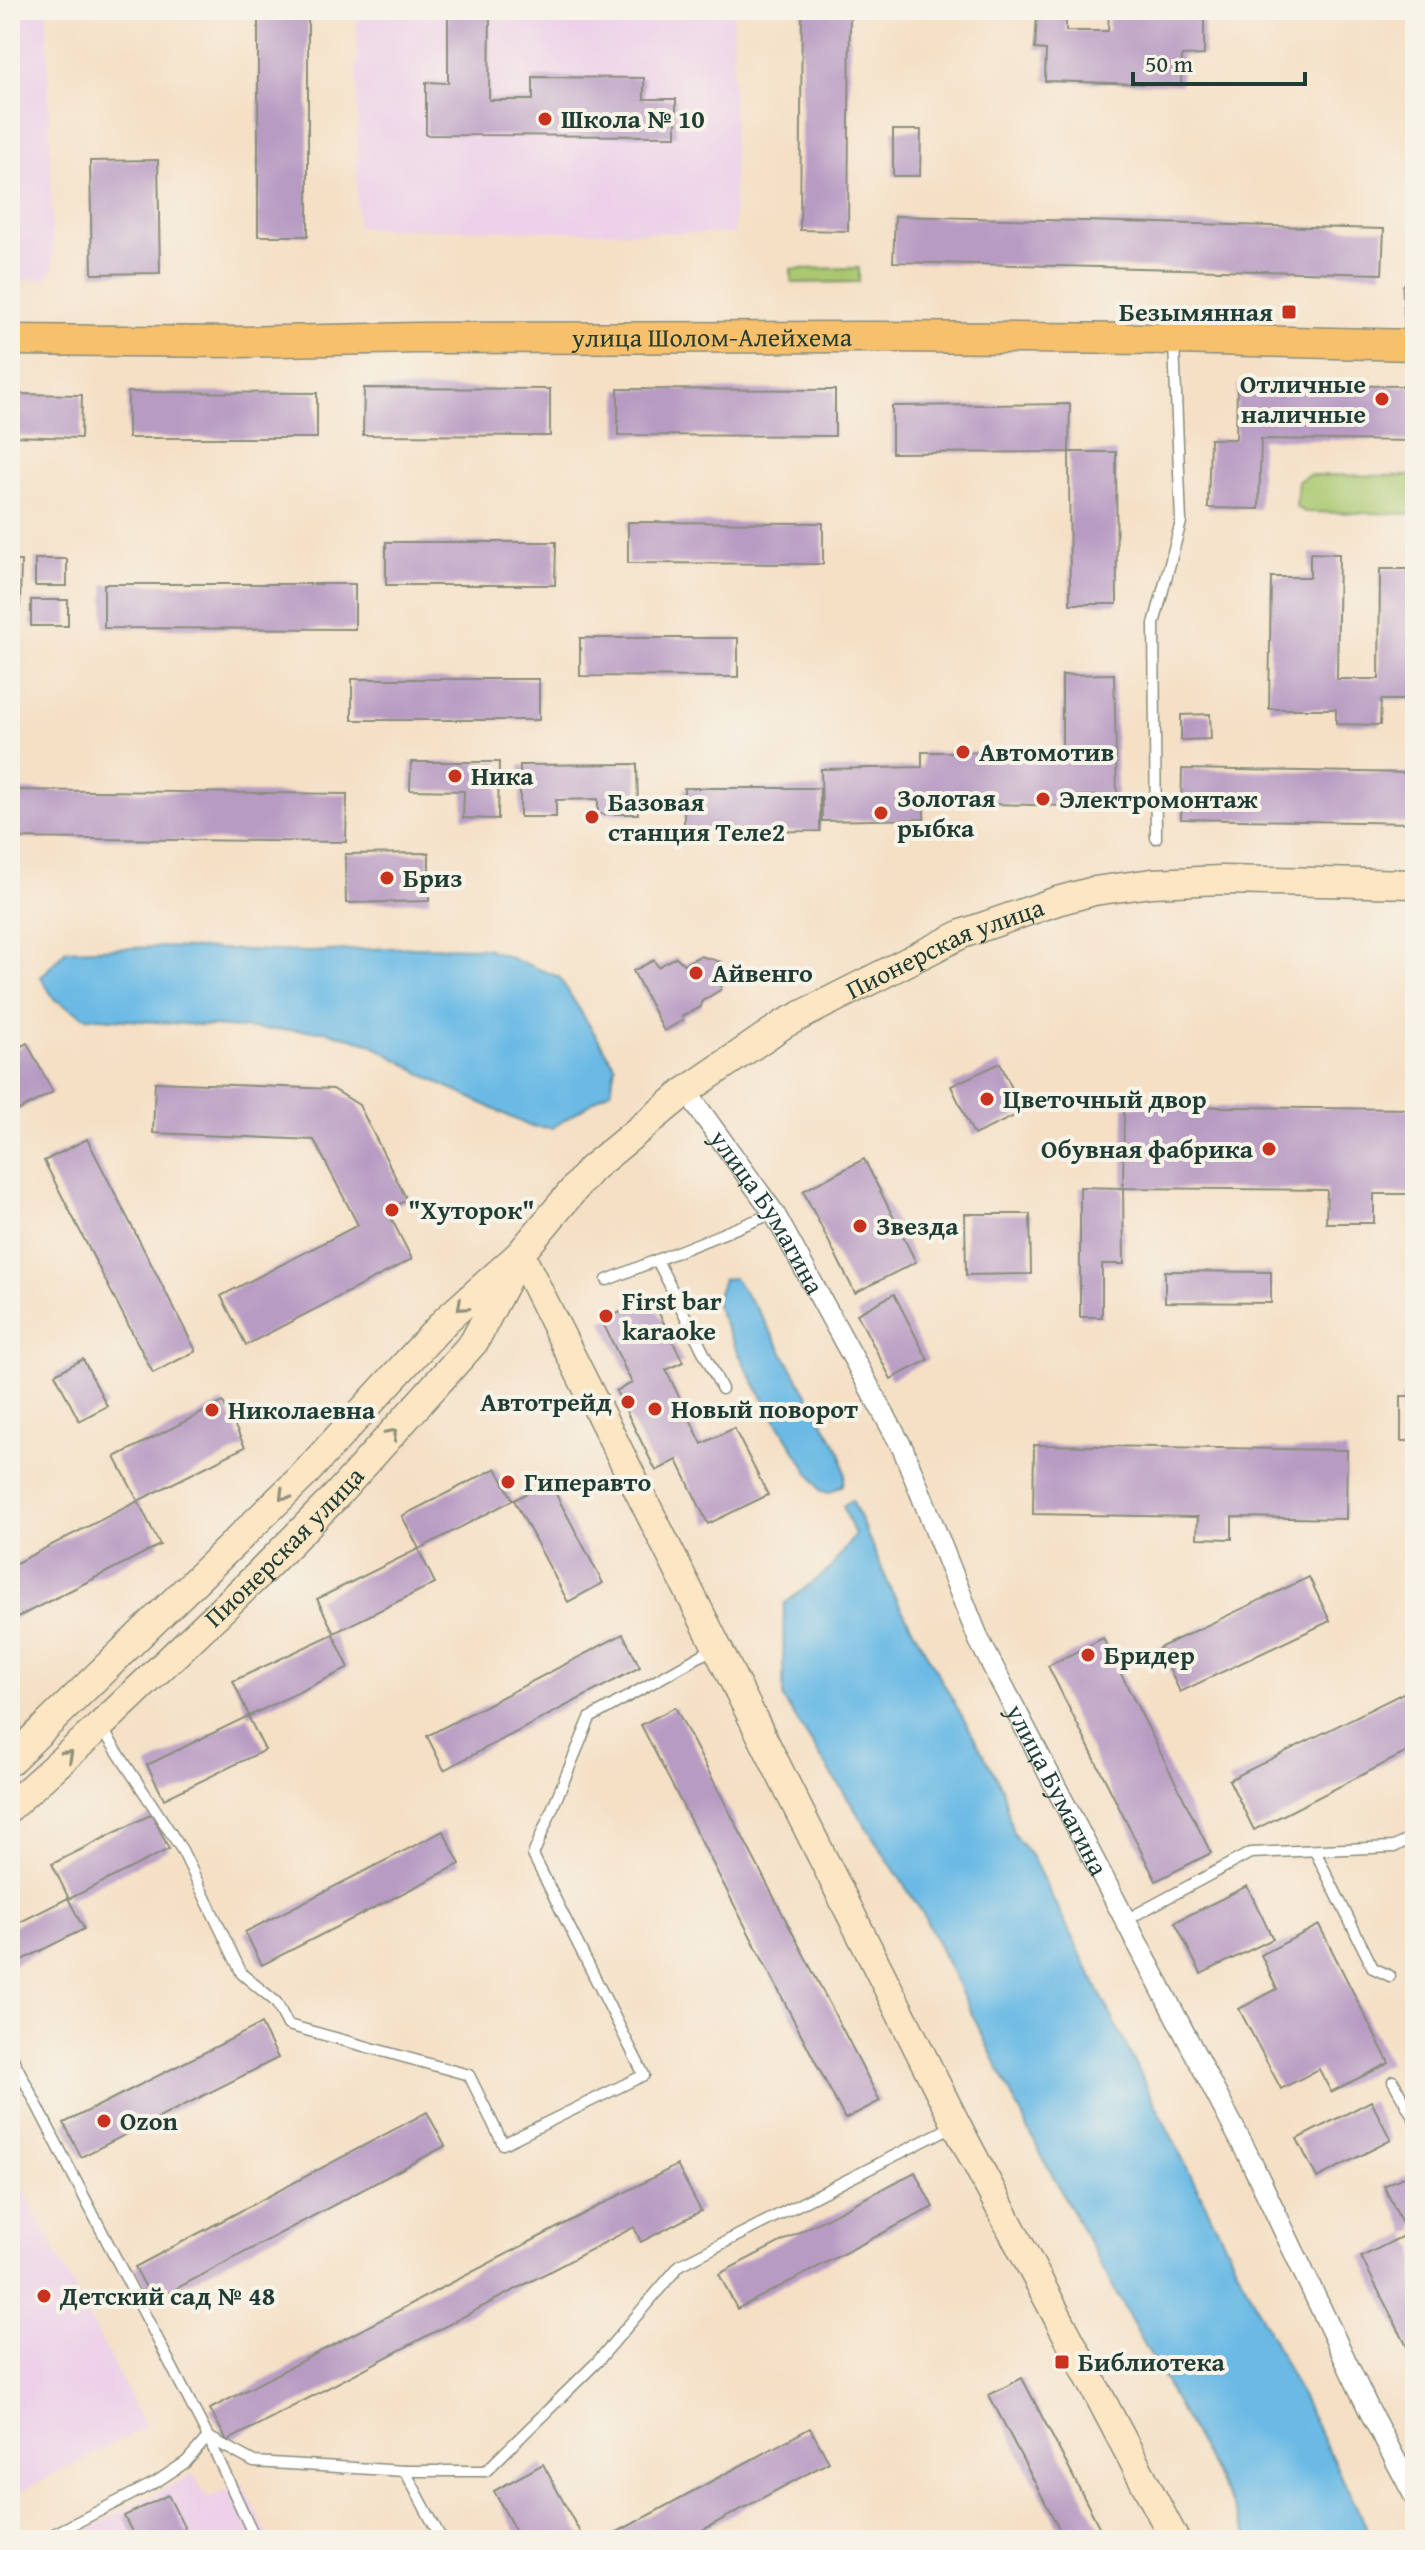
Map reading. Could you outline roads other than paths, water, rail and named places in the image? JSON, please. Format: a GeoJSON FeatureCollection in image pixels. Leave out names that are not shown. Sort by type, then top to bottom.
{"type":"FeatureCollection","features":[{"type":"Feature","properties":{"kind":"main road","name":"улица Шолом-Алейхема"},"geometry":{"type":"LineString","coordinates":[[10,340],[239,342],[717,337],[1174,339],[1413,345]]}},
{"type":"Feature","properties":{"kind":"main road","name":"Пионерская улица"},"geometry":{"type":"LineString","coordinates":[[10,1761],[301,1478],[446,1320],[520,1254],[591,1169],[686,1091],[784,1024],[962,934],[1094,891],[1152,883],[1221,880],[1415,884]]}},
{"type":"Feature","properties":{"kind":"main road","name":"Пионерская улица"},"geometry":{"type":"LineString","coordinates":[[10,1807],[100,1726],[337,1495],[474,1342],[520,1254]]}},
{"type":"Feature","properties":{"kind":"main road"},"geometry":{"type":"LineString","coordinates":[[520,1254],[956,2124],[1175,2540]]}},
{"type":"Feature","properties":{"kind":"street","name":"улица Бумагина"},"geometry":{"type":"LineString","coordinates":[[686,1091],[774,1213],[903,1449],[979,1640],[1248,2155],[1370,2412],[1415,2497]]}},
{"type":"Feature","properties":{"kind":"lane"},"geometry":{"type":"LineString","coordinates":[[1408,288],[1413,345]]}},
{"type":"Feature","properties":{"kind":"lane"},"geometry":{"type":"LineString","coordinates":[[1156,838],[1154,624],[1181,522],[1174,339]]}},
{"type":"Feature","properties":{"kind":"lane"},"geometry":{"type":"LineString","coordinates":[[607,1280],[774,1213]]}},
{"type":"Feature","properties":{"kind":"lane"},"geometry":{"type":"LineString","coordinates":[[657,1260],[722,1389]]}},
{"type":"Feature","properties":{"kind":"lane"},"geometry":{"type":"LineString","coordinates":[[100,1726],[182,1850],[242,1974],[276,2002],[288,2025],[469,2075],[503,2144],[644,2075],[533,1855],[590,1718],[717,1646]]}},
{"type":"Feature","properties":{"kind":"lane"},"geometry":{"type":"LineString","coordinates":[[1124,1921],[1250,1853],[1394,1847],[1415,1836]]}},
{"type":"Feature","properties":{"kind":"lane"},"geometry":{"type":"LineString","coordinates":[[1315,1851],[1373,1968],[1390,1976]]}},
{"type":"Feature","properties":{"kind":"lane"},"geometry":{"type":"LineString","coordinates":[[10,2053],[208,2437],[256,2540]]}},
{"type":"Feature","properties":{"kind":"lane"},"geometry":{"type":"LineString","coordinates":[[1393,2081],[1415,2120]]}},
{"type":"Feature","properties":{"kind":"lane"},"geometry":{"type":"LineString","coordinates":[[208,2437],[254,2462],[405,2471],[486,2471],[597,2362],[680,2265],[956,2124]]}},
{"type":"Feature","properties":{"kind":"lane"},"geometry":{"type":"LineString","coordinates":[[42,2540],[156,2482],[186,2462],[208,2437]]}},
{"type":"Feature","properties":{"kind":"lane"},"geometry":{"type":"LineString","coordinates":[[405,2471],[442,2540]]}},
{"type":"Feature","properties":{"kind":"water"},"geometry":{"type":"Polygon","coordinates":[[[161,947],[308,952],[411,947],[486,948],[559,977],[615,1066],[611,1090],[552,1128],[529,1126],[431,1079],[369,1043],[325,1031],[85,1017],[54,999],[41,977],[66,950],[161,947]]]}},
{"type":"Feature","properties":{"kind":"water"},"geometry":{"type":"Polygon","coordinates":[[[734,1278],[761,1315],[841,1453],[845,1474],[843,1485],[829,1493],[821,1491],[792,1445],[750,1375],[726,1327],[715,1302],[723,1279],[734,1278]]]}},
{"type":"Feature","properties":{"kind":"water"},"geometry":{"type":"Polygon","coordinates":[[[852,1500],[892,1592],[1002,1787],[1013,1834],[1032,1857],[1373,2540],[1251,2540],[1038,2149],[923,1914],[783,1699],[784,1604],[829,1570],[855,1535],[843,1506],[852,1500]]]}},
{"type":"Feature","properties":{"kind":"place","name":"Школа № 10"},"geometry":{"type":"Point","coordinates":[545,119]}},
{"type":"Feature","properties":{"kind":"place","name":"Безымянная"},"geometry":{"type":"Point","coordinates":[1289,312]}},
{"type":"Feature","properties":{"kind":"place","name":"Отличные наличные"},"geometry":{"type":"Point","coordinates":[1382,399]}},
{"type":"Feature","properties":{"kind":"place","name":"Автомотив"},"geometry":{"type":"Point","coordinates":[963,752]}},
{"type":"Feature","properties":{"kind":"place","name":"Ника"},"geometry":{"type":"Point","coordinates":[455,776]}},
{"type":"Feature","properties":{"kind":"place","name":"Электромонтаж"},"geometry":{"type":"Point","coordinates":[1043,799]}},
{"type":"Feature","properties":{"kind":"place","name":"Золотая рыбка"},"geometry":{"type":"Point","coordinates":[881,813]}},
{"type":"Feature","properties":{"kind":"place","name":"Базовая станция Теле2"},"geometry":{"type":"Point","coordinates":[592,817]}},
{"type":"Feature","properties":{"kind":"place","name":"Бриз"},"geometry":{"type":"Point","coordinates":[387,878]}},
{"type":"Feature","properties":{"kind":"place","name":"Айвенго"},"geometry":{"type":"Point","coordinates":[696,973]}},
{"type":"Feature","properties":{"kind":"place","name":"Цветочный двор"},"geometry":{"type":"Point","coordinates":[987,1099]}},
{"type":"Feature","properties":{"kind":"place","name":"Обувная фабрика"},"geometry":{"type":"Point","coordinates":[1269,1149]}},
{"type":"Feature","properties":{"kind":"place","name":"\"Хуторок\""},"geometry":{"type":"Point","coordinates":[392,1210]}},
{"type":"Feature","properties":{"kind":"place","name":"Звезда"},"geometry":{"type":"Point","coordinates":[860,1226]}},
{"type":"Feature","properties":{"kind":"place","name":"First bar karaoke"},"geometry":{"type":"Point","coordinates":[606,1316]}},
{"type":"Feature","properties":{"kind":"place","name":"Автотрейд"},"geometry":{"type":"Point","coordinates":[628,1402]}},
{"type":"Feature","properties":{"kind":"place","name":"Новый поворот"},"geometry":{"type":"Point","coordinates":[655,1409]}},
{"type":"Feature","properties":{"kind":"place","name":"Николаевна"},"geometry":{"type":"Point","coordinates":[212,1410]}},
{"type":"Feature","properties":{"kind":"place","name":"Гиперавто"},"geometry":{"type":"Point","coordinates":[508,1482]}},
{"type":"Feature","properties":{"kind":"place","name":"Бридер"},"geometry":{"type":"Point","coordinates":[1088,1655]}},
{"type":"Feature","properties":{"kind":"place","name":"Ozon"},"geometry":{"type":"Point","coordinates":[104,2121]}},
{"type":"Feature","properties":{"kind":"place","name":"Детский сад № 48"},"geometry":{"type":"Point","coordinates":[44,2296]}},
{"type":"Feature","properties":{"kind":"place","name":"Библиотека"},"geometry":{"type":"Point","coordinates":[1062,2362]}}]}
